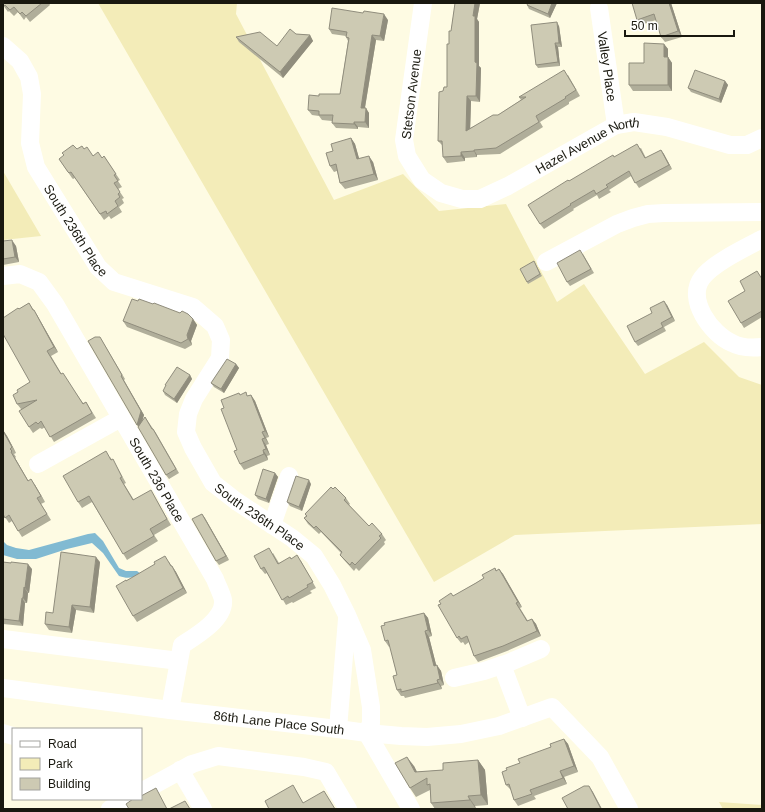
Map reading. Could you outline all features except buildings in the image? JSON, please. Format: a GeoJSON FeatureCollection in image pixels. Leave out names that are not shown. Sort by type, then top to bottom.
{"type":"FeatureCollection","features":[{"type":"Feature","properties":{"kind":"street","name":"Stetson Avenue"},"geometry":{"type":"LineString","coordinates":[[421,3],[404,140],[407,156],[422,180]]}},
{"type":"Feature","properties":{"kind":"street","name":"Valley Place"},"geometry":{"type":"LineString","coordinates":[[599,8],[616,125]]}},
{"type":"Feature","properties":{"kind":"street","name":"South 236th Place"},"geometry":{"type":"LineString","coordinates":[[3,46],[20,61],[29,77],[32,94],[30,143],[36,167],[98,267],[114,282],[193,307],[215,326],[221,340],[220,358],[194,399],[188,414],[186,432],[193,448],[213,483],[236,502],[292,538],[314,556],[332,585],[362,650],[372,707],[371,723],[367,734]]}},
{"type":"Feature","properties":{"kind":"street","name":"Hazel Avenue North"},"geometry":{"type":"LineString","coordinates":[[422,180],[441,193],[462,199],[480,199],[508,186],[616,125],[634,122],[667,127],[730,145],[747,145],[762,138]]}},
{"type":"Feature","properties":{"kind":"street"},"geometry":{"type":"LineString","coordinates":[[546,262],[617,224],[648,214],[762,212]]}},
{"type":"Feature","properties":{"kind":"street"},"geometry":{"type":"LineString","coordinates":[[762,239],[715,266],[702,278],[698,284],[697,291],[697,301],[701,310],[710,326],[723,338],[740,346],[751,348],[762,346]]}},
{"type":"Feature","properties":{"kind":"street","name":"South 236 Place"},"geometry":{"type":"LineString","coordinates":[[3,276],[20,274],[39,282],[55,304],[215,580],[223,600],[222,608],[217,618],[202,632],[182,645],[170,710]]}},
{"type":"Feature","properties":{"kind":"street"},"geometry":{"type":"LineString","coordinates":[[38,464],[121,418]]}},
{"type":"Feature","properties":{"kind":"street"},"geometry":{"type":"LineString","coordinates":[[272,525],[289,476]]}},
{"type":"Feature","properties":{"kind":"street"},"geometry":{"type":"LineString","coordinates":[[338,729],[347,615]]}},
{"type":"Feature","properties":{"kind":"street"},"geometry":{"type":"LineString","coordinates":[[3,639],[179,662]]}},
{"type":"Feature","properties":{"kind":"street"},"geometry":{"type":"LineString","coordinates":[[454,678],[502,665],[541,649]]}},
{"type":"Feature","properties":{"kind":"street"},"geometry":{"type":"LineString","coordinates":[[502,665],[522,718]]}},
{"type":"Feature","properties":{"kind":"street","name":"86th Lane Place South"},"geometry":{"type":"LineString","coordinates":[[3,688],[170,710],[338,729],[367,734],[427,737],[460,734],[499,726],[552,707],[600,756],[629,809]]}},
{"type":"Feature","properties":{"kind":"street"},"geometry":{"type":"LineString","coordinates":[[367,734],[411,809]]}},
{"type":"Feature","properties":{"kind":"street"},"geometry":{"type":"LineString","coordinates":[[142,791],[192,764],[218,756],[304,767],[326,772],[348,809]]}},
{"type":"Feature","properties":{"kind":"street"},"geometry":{"type":"LineString","coordinates":[[180,770],[203,809]]}},
{"type":"Feature","properties":{"kind":"street"},"geometry":{"type":"LineString","coordinates":[[110,809],[126,800]]}},
{"type":"Feature","properties":{"kind":"green space"},"geometry":{"type":"Polygon","coordinates":[[[98,3],[237,3],[236,14],[334,200],[403,174],[439,211],[506,204],[557,302],[584,284],[645,374],[704,342],[739,377],[762,385],[762,524],[515,535],[434,582],[98,3]]]}},
{"type":"Feature","properties":{"kind":"green space"},"geometry":{"type":"Polygon","coordinates":[[[3,171],[41,236],[3,240],[3,171]]]}},
{"type":"Feature","properties":{"kind":"green space"},"geometry":{"type":"Polygon","coordinates":[[[719,802],[762,805],[762,809],[723,809],[719,802]]]}},
{"type":"Feature","properties":{"kind":"water"},"geometry":{"type":"Polygon","coordinates":[[[95,533],[103,541],[119,568],[126,571],[137,571],[141,574],[130,578],[119,576],[103,553],[92,543],[36,559],[17,559],[3,555],[3,541],[7,545],[29,550],[95,533]]]}}]}
